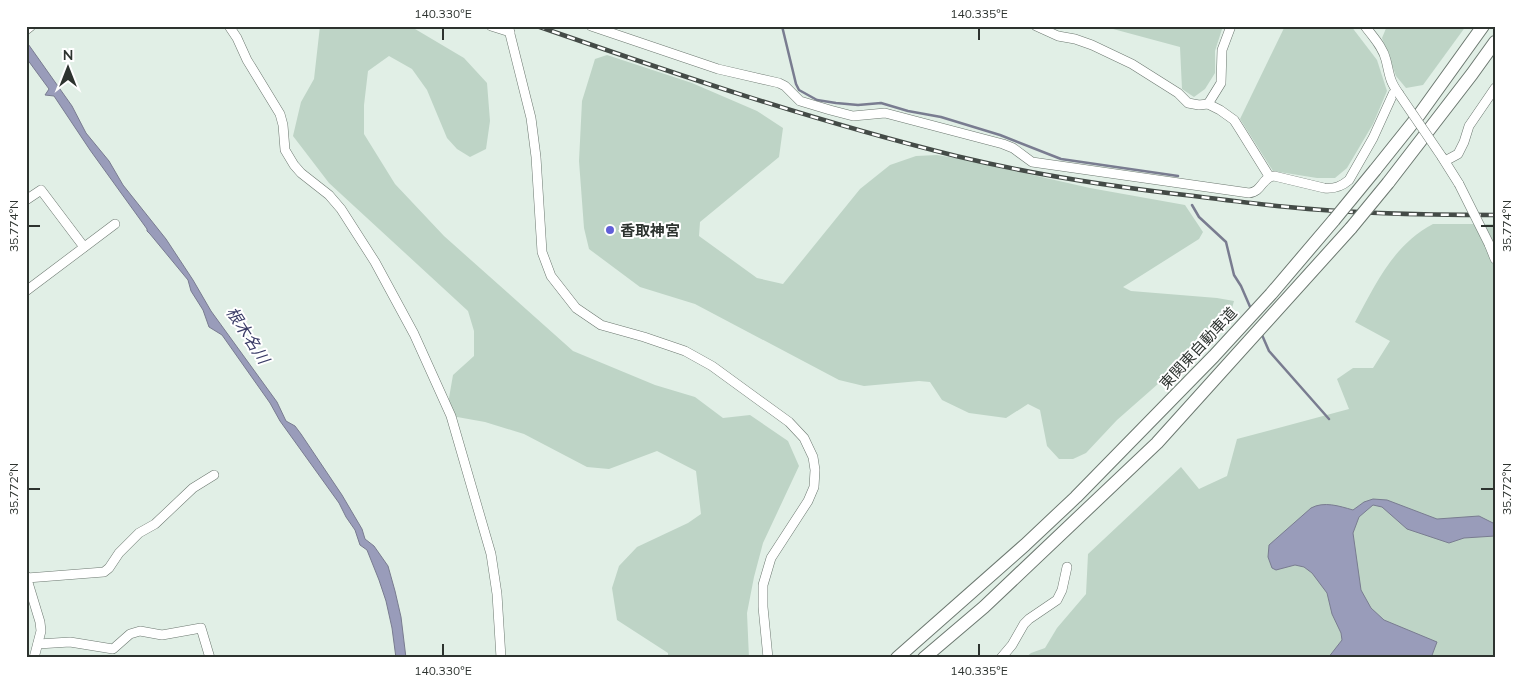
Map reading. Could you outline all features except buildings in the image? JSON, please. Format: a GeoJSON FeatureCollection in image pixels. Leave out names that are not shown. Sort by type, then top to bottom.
{"type":"FeatureCollection","features":[{"type":"Feature","properties":{"kind":"highway","name":"東関東自動車道"},"geometry":{"type":"LineString","coordinates":[[897,658],[1025,545],[1120,453],[1214,356],[1306,254],[1375,170],[1429,101],[1483,26]]}},
{"type":"Feature","properties":{"kind":"highway"},"geometry":{"type":"LineString","coordinates":[[924,658],[1004,588],[1157,443],[1351,228],[1388,183],[1495,42]]}},
{"type":"Feature","properties":{"kind":"street"},"geometry":{"type":"LineString","coordinates":[[26,30],[31,26]]}},
{"type":"Feature","properties":{"kind":"street"},"geometry":{"type":"LineString","coordinates":[[229,26],[280,114],[285,150],[301,173],[329,195],[341,209],[376,262],[414,334],[451,416],[491,554],[497,594],[501,658]]}},
{"type":"Feature","properties":{"kind":"street"},"geometry":{"type":"LineString","coordinates":[[491,26],[509,29],[532,118],[542,252],[551,276],[576,308],[601,325],[644,336],[685,351],[712,366],[789,422],[804,438],[813,457],[815,470],[814,487],[808,502],[771,558],[763,585],[763,607],[768,658]]}},
{"type":"Feature","properties":{"kind":"street"},"geometry":{"type":"LineString","coordinates":[[590,26],[718,69],[779,83],[785,86],[800,102],[853,116],[885,112],[1003,144],[1032,162],[1249,193],[1258,190],[1269,176]]}},
{"type":"Feature","properties":{"kind":"street"},"geometry":{"type":"LineString","coordinates":[[1036,26],[1058,36],[1092,45],[1132,64],[1178,92],[1188,103],[1208,104],[1220,110],[1234,120],[1269,176]]}},
{"type":"Feature","properties":{"kind":"street"},"geometry":{"type":"LineString","coordinates":[[1208,104],[1221,83],[1222,50],[1232,26]]}},
{"type":"Feature","properties":{"kind":"street"},"geometry":{"type":"LineString","coordinates":[[1365,26],[1380,47],[1386,60],[1387,72],[1398,92],[1459,184],[1495,259]]}},
{"type":"Feature","properties":{"kind":"street"},"geometry":{"type":"LineString","coordinates":[[1444,159],[1458,154],[1469,126],[1495,88]]}},
{"type":"Feature","properties":{"kind":"street"},"geometry":{"type":"LineString","coordinates":[[1269,176],[1332,189],[1343,185],[1349,180],[1373,138],[1393,94],[1398,92]]}},
{"type":"Feature","properties":{"kind":"street"},"geometry":{"type":"LineString","coordinates":[[26,200],[41,190],[84,247]]}},
{"type":"Feature","properties":{"kind":"street"},"geometry":{"type":"LineString","coordinates":[[26,291],[115,224]]}},
{"type":"Feature","properties":{"kind":"street"},"geometry":{"type":"LineString","coordinates":[[34,658],[41,631],[27,577],[104,572],[119,553],[139,533],[155,524],[193,488],[214,475]]}},
{"type":"Feature","properties":{"kind":"street"},"geometry":{"type":"LineString","coordinates":[[1001,658],[1012,645],[1024,624],[1057,600],[1062,590],[1067,567]]}},
{"type":"Feature","properties":{"kind":"street"},"geometry":{"type":"LineString","coordinates":[[38,644],[70,642],[114,649],[130,634],[140,631],[149,631],[162,636],[201,628],[210,658]]}},
{"type":"Feature","properties":{"kind":"green space"},"geometry":{"type":"Polygon","coordinates":[[[320,26],[410,26],[464,58],[487,83],[490,121],[486,149],[470,157],[457,149],[447,138],[427,90],[412,69],[389,56],[368,71],[364,105],[364,134],[395,184],[444,236],[573,351],[655,385],[695,397],[723,418],[750,415],[788,441],[799,466],[763,543],[754,577],[747,613],[749,658],[668,658],[668,653],[617,620],[612,588],[619,566],[637,547],[688,523],[701,514],[696,471],[657,451],[609,469],[587,467],[524,434],[485,422],[446,415],[453,375],[474,356],[474,331],[468,311],[329,183],[293,136],[301,102],[314,79],[320,26]]]}},
{"type":"Feature","properties":{"kind":"green space"},"geometry":{"type":"Polygon","coordinates":[[[1102,26],[1223,26],[1215,51],[1215,73],[1205,89],[1194,97],[1182,89],[1180,47],[1102,26]]]}},
{"type":"Feature","properties":{"kind":"green space"},"geometry":{"type":"Polygon","coordinates":[[[1285,26],[1351,26],[1377,60],[1387,91],[1373,124],[1347,168],[1335,178],[1317,178],[1273,171],[1240,119],[1285,26]]]}},
{"type":"Feature","properties":{"kind":"green space"},"geometry":{"type":"Polygon","coordinates":[[[1387,26],[1466,26],[1423,85],[1406,88],[1396,76],[1382,38],[1387,26]]]}},
{"type":"Feature","properties":{"kind":"green space"},"geometry":{"type":"Polygon","coordinates":[[[607,55],[692,83],[757,111],[783,128],[779,157],[700,222],[699,236],[757,278],[783,284],[860,189],[890,165],[916,156],[937,155],[1090,188],[1185,205],[1203,232],[1199,239],[1123,287],[1131,291],[1234,301],[1230,315],[1192,354],[1117,420],[1086,453],[1073,459],[1059,459],[1047,446],[1040,410],[1028,404],[1006,418],[969,413],[942,400],[930,382],[919,381],[864,386],[839,380],[695,304],[640,287],[589,249],[584,228],[579,161],[582,101],[595,59],[607,55]]]}},
{"type":"Feature","properties":{"kind":"green space"},"geometry":{"type":"Polygon","coordinates":[[[1433,224],[1495,224],[1495,658],[1025,658],[1031,653],[1045,648],[1057,628],[1086,594],[1088,554],[1181,467],[1199,489],[1227,476],[1237,439],[1349,409],[1337,379],[1353,368],[1373,368],[1390,341],[1355,322],[1386,267],[1406,243],[1433,224]]]}},
{"type":"Feature","properties":{"kind":"water"},"geometry":{"type":"Polygon","coordinates":[[[26,41],[72,106],[86,133],[109,161],[123,185],[166,239],[211,311],[277,402],[286,421],[295,426],[301,434],[342,495],[362,529],[365,539],[374,546],[388,566],[401,617],[406,658],[396,658],[392,628],[379,580],[367,550],[360,545],[355,530],[339,503],[280,421],[270,403],[222,335],[209,327],[203,310],[191,291],[188,280],[147,231],[54,96],[45,95],[49,89],[27,59],[26,41]]]}},
{"type":"Feature","properties":{"kind":"water"},"geometry":{"type":"Polygon","coordinates":[[[1373,499],[1387,500],[1437,519],[1479,516],[1495,524],[1495,536],[1464,538],[1449,543],[1407,529],[1382,507],[1373,505],[1359,517],[1353,533],[1361,590],[1371,608],[1384,620],[1437,642],[1431,658],[1328,658],[1342,640],[1341,633],[1332,614],[1327,593],[1312,573],[1304,567],[1295,565],[1276,570],[1272,568],[1268,557],[1269,545],[1311,508],[1326,505],[1353,510],[1364,502],[1373,499]]]}},
{"type":"Feature","properties":{"kind":"waterway"},"geometry":{"type":"LineString","coordinates":[[782,26],[796,84],[799,90],[817,100],[858,105],[881,103],[908,111],[941,117],[1000,135],[1061,159],[1178,176]]}},
{"type":"Feature","properties":{"kind":"waterway"},"geometry":{"type":"LineString","coordinates":[[1192,205],[1199,217],[1226,242],[1234,275],[1251,309]]}},
{"type":"Feature","properties":{"kind":"waterway"},"geometry":{"type":"LineString","coordinates":[[1262,335],[1269,351],[1329,419]]}},
{"type":"Feature","properties":{"kind":"railway"},"geometry":{"type":"LineString","coordinates":[[537,26],[693,79],[850,128],[956,156],[1015,169],[1134,189],[1288,207],[1391,214],[1495,215]]}},
{"type":"Feature","properties":{"kind":"place","name":"香取神宮"},"geometry":{"type":"Point","coordinates":[610,230]}},
{"type":"Feature","properties":{"kind":"water label","name":"根木名川"},"geometry":{"type":"Point","coordinates":[248,335]}}]}
